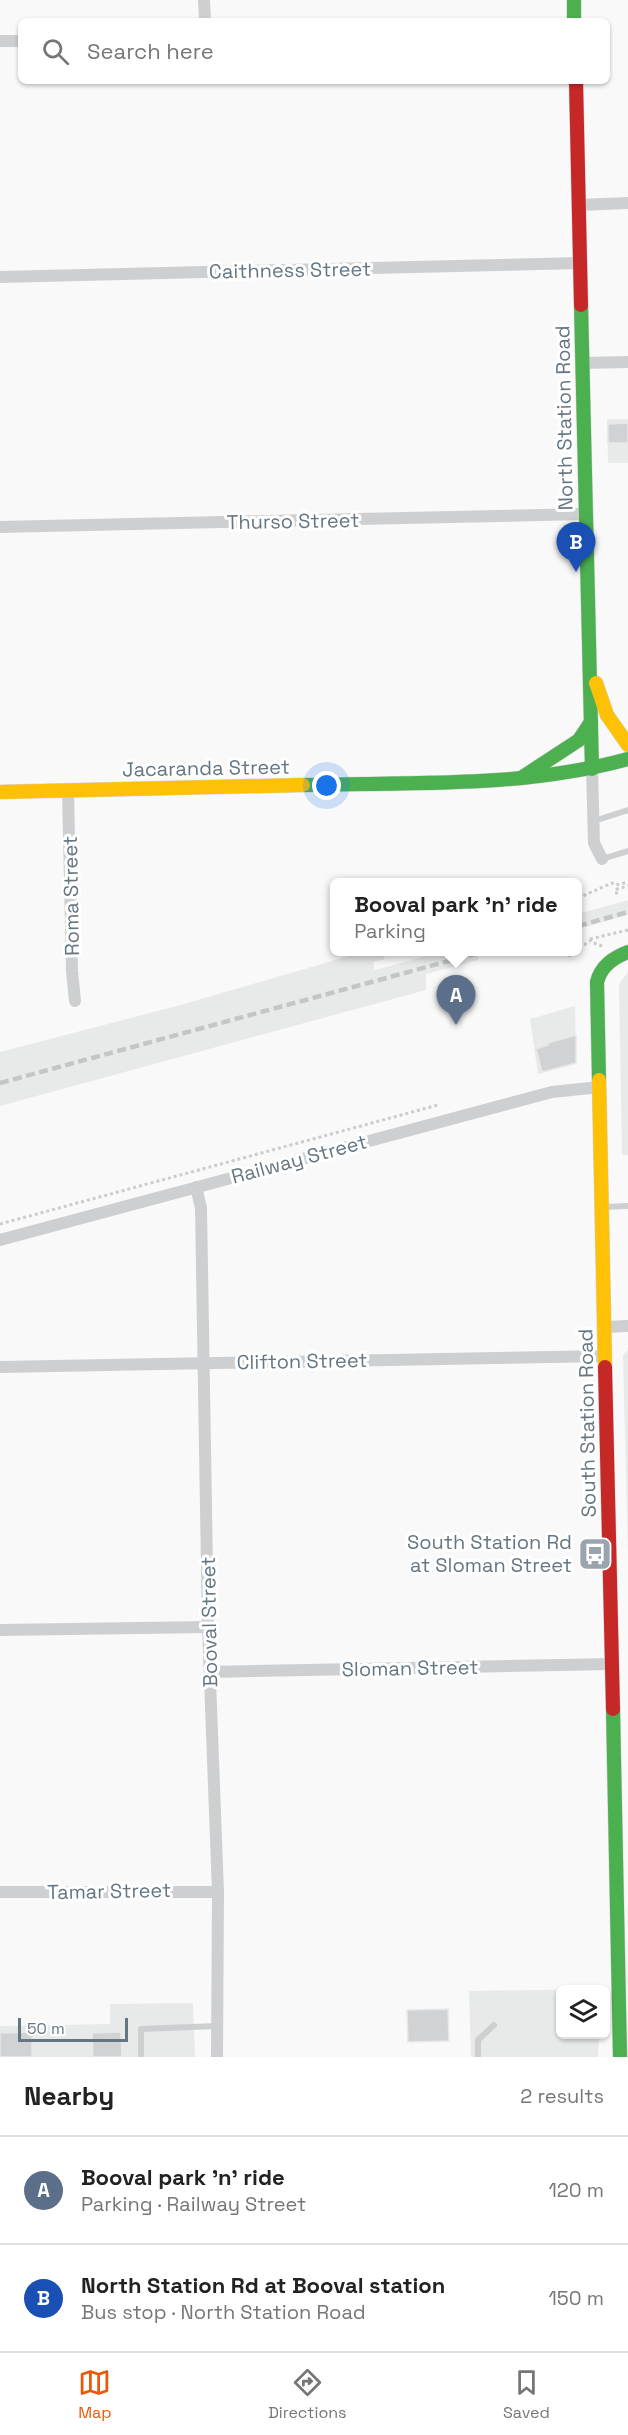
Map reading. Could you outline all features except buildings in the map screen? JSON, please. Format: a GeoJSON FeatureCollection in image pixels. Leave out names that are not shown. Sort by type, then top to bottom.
{"type":"FeatureCollection","features":[{"type":"Feature","properties":{"kind":"street"},"geometry":{"type":"LineString","coordinates":[[204,0],[205,18]]}},
{"type":"Feature","properties":{"kind":"street"},"geometry":{"type":"LineString","coordinates":[[574,0],[574,18]]}},
{"type":"Feature","properties":{"kind":"street"},"geometry":{"type":"LineString","coordinates":[[0,41],[18,40]]}},
{"type":"Feature","properties":{"kind":"street","name":"North Station Road"},"geometry":{"type":"LineString","coordinates":[[576,84],[593,821],[594,843],[602,859]]}},
{"type":"Feature","properties":{"kind":"street"},"geometry":{"type":"LineString","coordinates":[[579,205],[628,203]]}},
{"type":"Feature","properties":{"kind":"street","name":"Caithness Street"},"geometry":{"type":"LineString","coordinates":[[0,277],[580,263]]}},
{"type":"Feature","properties":{"kind":"street"},"geometry":{"type":"LineString","coordinates":[[582,363],[628,362]]}},
{"type":"Feature","properties":{"kind":"street","name":"Thurso Street"},"geometry":{"type":"LineString","coordinates":[[0,527],[586,514]]}},
{"type":"Feature","properties":{"kind":"street"},"geometry":{"type":"LineString","coordinates":[[591,670],[607,715],[628,744]]}},
{"type":"Feature","properties":{"kind":"street"},"geometry":{"type":"LineString","coordinates":[[518,780],[579,740],[591,722]]}},
{"type":"Feature","properties":{"kind":"street","name":"Jacaranda Street"},"geometry":{"type":"LineString","coordinates":[[0,792],[518,780],[592,769],[628,759]]}},
{"type":"Feature","properties":{"kind":"street","name":"Roma Street"},"geometry":{"type":"LineString","coordinates":[[68,790],[72,971],[75,1001]]}},
{"type":"Feature","properties":{"kind":"street","name":"South Station Road"},"geometry":{"type":"LineString","coordinates":[[620,2057],[597,982],[602,968],[611,960],[628,952]]}},
{"type":"Feature","properties":{"kind":"street","name":"Railway Street"},"geometry":{"type":"LineString","coordinates":[[0,1240],[552,1092],[600,1087]]}},
{"type":"Feature","properties":{"kind":"street","name":"Booval Street"},"geometry":{"type":"LineString","coordinates":[[196,1187],[201,1208],[208,1627],[218,1892],[217,2057]]}},
{"type":"Feature","properties":{"kind":"street"},"geometry":{"type":"LineString","coordinates":[[604,1327],[628,1326]]}},
{"type":"Feature","properties":{"kind":"street","name":"Clifton Street"},"geometry":{"type":"LineString","coordinates":[[0,1367],[605,1356]]}},
{"type":"Feature","properties":{"kind":"street"},"geometry":{"type":"LineString","coordinates":[[0,1630],[208,1627]]}},
{"type":"Feature","properties":{"kind":"street","name":"Sloman Street"},"geometry":{"type":"LineString","coordinates":[[210,1672],[611,1664]]}},
{"type":"Feature","properties":{"kind":"street","name":"Tamar Street"},"geometry":{"type":"LineString","coordinates":[[0,1892],[218,1892]]}},
{"type":"Feature","properties":{"kind":"lane"},"geometry":{"type":"LineString","coordinates":[[593,821],[628,810]]}},
{"type":"Feature","properties":{"kind":"lane"},"geometry":{"type":"LineString","coordinates":[[602,859],[628,851]]}},
{"type":"Feature","properties":{"kind":"lane"},"geometry":{"type":"LineString","coordinates":[[602,1207],[628,1206]]}},
{"type":"Feature","properties":{"kind":"lane"},"geometry":{"type":"LineString","coordinates":[[478,2057],[478,2040],[495,2025]]}},
{"type":"Feature","properties":{"kind":"lane"},"geometry":{"type":"LineString","coordinates":[[141,2057],[141,2029],[217,2026]]}},
{"type":"Feature","properties":{"kind":"path"},"geometry":{"type":"LineString","coordinates":[[582,896],[612,883],[628,884]]}},
{"type":"Feature","properties":{"kind":"path"},"geometry":{"type":"LineString","coordinates":[[612,883],[615,894],[618,893],[617,889],[628,884]]}},
{"type":"Feature","properties":{"kind":"path"},"geometry":{"type":"LineString","coordinates":[[591,942],[590,939],[620,929],[628,933]]}},
{"type":"Feature","properties":{"kind":"path"},"geometry":{"type":"LineString","coordinates":[[582,945],[591,942],[602,946]]}},
{"type":"Feature","properties":{"kind":"path"},"geometry":{"type":"LineString","coordinates":[[0,1224],[438,1105]]}},
{"type":"Feature","properties":{"kind":"shaded area"},"geometry":{"type":"Polygon","coordinates":[[[607,419],[628,419],[628,463],[608,463],[607,419]]]}},
{"type":"Feature","properties":{"kind":"shaded area"},"geometry":{"type":"Polygon","coordinates":[[[628,900],[628,915],[582,928],[582,913],[628,900]]]}},
{"type":"Feature","properties":{"kind":"shaded area"},"geometry":{"type":"Polygon","coordinates":[[[349,956],[384,956],[385,959],[373,962],[375,970],[426,956],[478,956],[478,960],[426,974],[426,990],[0,1106],[0,1052],[177,1006],[349,956]]]}},
{"type":"Feature","properties":{"kind":"shaded area"},"geometry":{"type":"Polygon","coordinates":[[[628,972],[628,1155],[622,1155],[619,984],[628,972]]]}},
{"type":"Feature","properties":{"kind":"shaded area"},"geometry":{"type":"Polygon","coordinates":[[[575,1006],[576,1064],[538,1074],[530,1019],[575,1006]]]}},
{"type":"Feature","properties":{"kind":"shaded area"},"geometry":{"type":"Polygon","coordinates":[[[628,1350],[628,1557],[623,1355],[628,1350]]]}},
{"type":"Feature","properties":{"kind":"shaded area"},"geometry":{"type":"Polygon","coordinates":[[[556,1990],[556,2039],[599,2039],[598,2057],[471,2057],[469,1991],[556,1990]]]}},
{"type":"Feature","properties":{"kind":"shaded area"},"geometry":{"type":"Polygon","coordinates":[[[193,2003],[195,2057],[0,2057],[0,2026],[110,2024],[110,2004],[193,2003]]]}},
{"type":"Feature","properties":{"kind":"railway"},"geometry":{"type":"LineString","coordinates":[[582,925],[628,912]]}},
{"type":"Feature","properties":{"kind":"railway"},"geometry":{"type":"LineString","coordinates":[[0,1083],[467,956]]}},
{"type":"Feature","properties":{"kind":"traffic: fast"},"geometry":{"type":"LineString","coordinates":[[574,0],[574,18]]}},
{"type":"Feature","properties":{"kind":"traffic: fast"},"geometry":{"type":"LineString","coordinates":[[581,305],[592,769]]}},
{"type":"Feature","properties":{"kind":"traffic: fast"},"geometry":{"type":"LineString","coordinates":[[521,778],[579,740],[591,722]]}},
{"type":"Feature","properties":{"kind":"traffic: fast"},"geometry":{"type":"LineString","coordinates":[[303,785],[508,779],[548,775],[628,759]]}},
{"type":"Feature","properties":{"kind":"traffic: fast"},"geometry":{"type":"LineString","coordinates":[[599,1080],[597,982],[601,971],[608,963],[628,952]]}},
{"type":"Feature","properties":{"kind":"traffic: fast"},"geometry":{"type":"LineString","coordinates":[[613,1709],[620,2057]]}},
{"type":"Feature","properties":{"kind":"traffic: slow"},"geometry":{"type":"LineString","coordinates":[[596,683],[607,715],[628,745]]}},
{"type":"Feature","properties":{"kind":"traffic: slow"},"geometry":{"type":"LineString","coordinates":[[0,792],[303,785]]}},
{"type":"Feature","properties":{"kind":"traffic: slow"},"geometry":{"type":"LineString","coordinates":[[599,1080],[605,1367]]}},
{"type":"Feature","properties":{"kind":"traffic: jam"},"geometry":{"type":"LineString","coordinates":[[576,84],[581,305]]}},
{"type":"Feature","properties":{"kind":"traffic: jam"},"geometry":{"type":"LineString","coordinates":[[605,1367],[613,1709]]}},
{"type":"Feature","properties":{"kind":"place","name":"North Station Rd at Booval station"},"geometry":{"type":"Point","coordinates":[576,572]}},
{"type":"Feature","properties":{"kind":"place","name":"Booval park 'n' ride"},"geometry":{"type":"Point","coordinates":[456,1025]}},
{"type":"Feature","properties":{"kind":"place","name":"South Station Rd at Sloman Street"},"geometry":{"type":"Point","coordinates":[595,1554]}}]}
